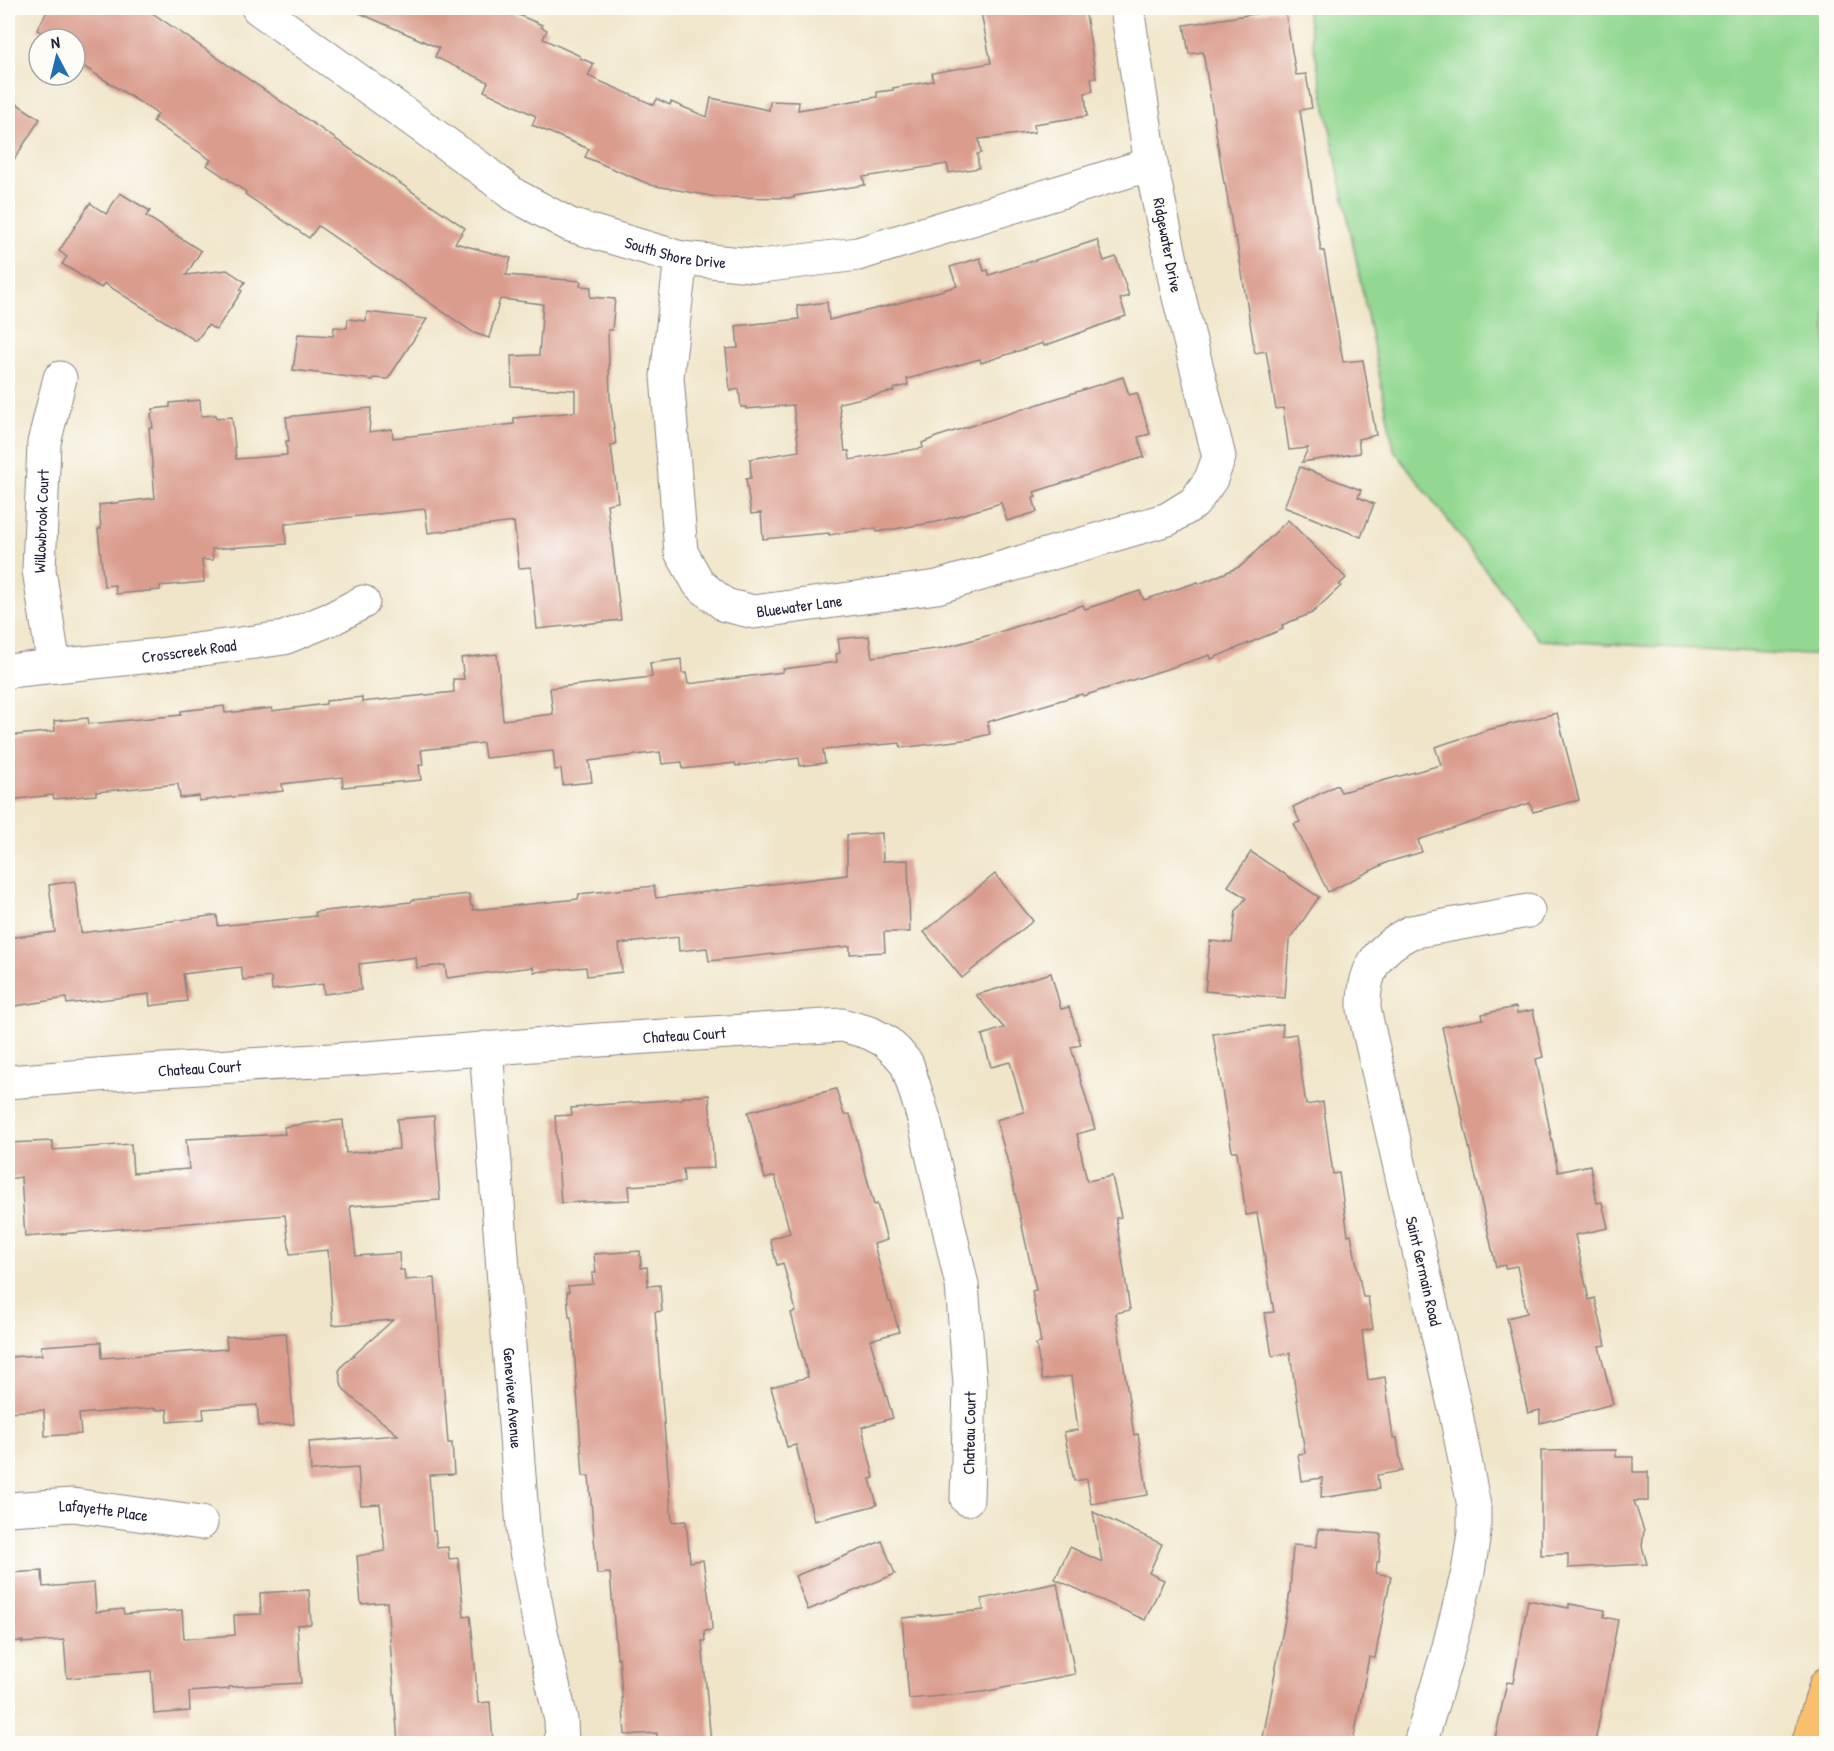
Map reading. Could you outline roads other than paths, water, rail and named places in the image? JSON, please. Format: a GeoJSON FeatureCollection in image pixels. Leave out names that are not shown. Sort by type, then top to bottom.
{"type":"FeatureCollection","features":[{"type":"Feature","properties":{"kind":"highway"},"geometry":{"type":"LineString","coordinates":[[1808,1743],[1827,1684]]}},
{"type":"Feature","properties":{"kind":"street","name":"South Shore Drive"},"geometry":{"type":"LineString","coordinates":[[258,8],[514,195],[570,225],[681,258],[760,266],[858,254],[1151,164]]}},
{"type":"Feature","properties":{"kind":"street","name":"Ridgewater Drive"},"geometry":{"type":"LineString","coordinates":[[1127,8],[1151,164],[1184,322],[1219,457],[1211,479]]}},
{"type":"Feature","properties":{"kind":"street","name":"Bluewater Lane"},"geometry":{"type":"LineString","coordinates":[[681,258],[667,376],[681,552],[699,584],[725,605],[754,612],[937,588],[1168,519],[1194,503],[1211,479]]}},
{"type":"Feature","properties":{"kind":"street","name":"Willowbrook Court"},"geometry":{"type":"LineString","coordinates":[[54,666],[39,570],[44,443],[60,378]]}},
{"type":"Feature","properties":{"kind":"street","name":"Crosscreek Road"},"geometry":{"type":"LineString","coordinates":[[8,671],[152,656],[284,638],[333,618],[363,602]]}},
{"type":"Feature","properties":{"kind":"street","name":"Saint Germain Road"},"geometry":{"type":"LineString","coordinates":[[1420,1743],[1447,1654],[1468,1572],[1474,1533],[1474,1506],[1453,1400],[1364,1009],[1364,994],[1366,979],[1381,952],[1395,940],[1411,932],[1528,911]]}},
{"type":"Feature","properties":{"kind":"street","name":"Chateau Court"},"geometry":{"type":"LineString","coordinates":[[8,1082],[843,1025],[870,1033],[885,1041],[907,1064],[924,1119],[962,1285],[970,1384],[967,1499]]}},
{"type":"Feature","properties":{"kind":"street","name":"Genevieve Avenue"},"geometry":{"type":"LineString","coordinates":[[486,1048],[524,1540],[541,1632],[561,1720],[562,1743]]}},
{"type":"Feature","properties":{"kind":"street","name":"Lafayette Place"},"geometry":{"type":"LineString","coordinates":[[8,1509],[74,1505],[201,1523]]}}]}
